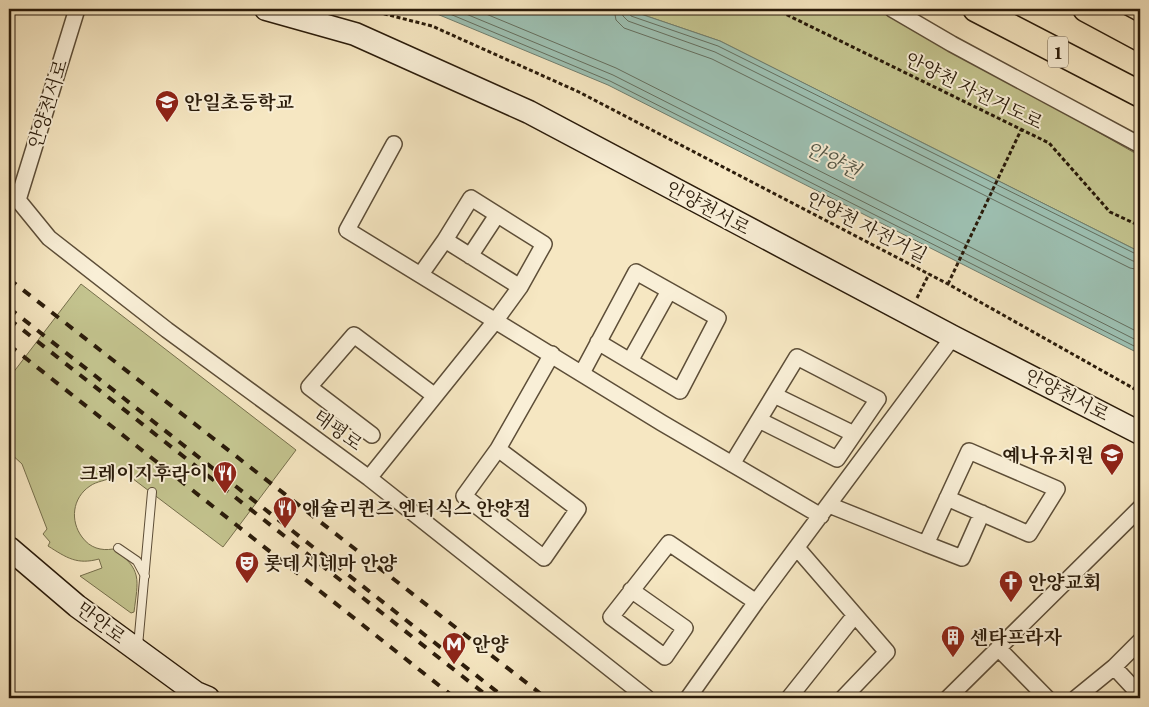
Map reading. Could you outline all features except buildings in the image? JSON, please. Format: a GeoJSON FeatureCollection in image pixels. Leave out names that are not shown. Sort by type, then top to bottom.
{"type":"FeatureCollection","features":[{"type":"Feature","properties":{"kind":"main road","name":"1"},"geometry":{"type":"LineString","coordinates":[[976,9],[1140,94]]}},
{"type":"Feature","properties":{"kind":"main road"},"geometry":{"type":"LineString","coordinates":[[1086,9],[1140,38]]}},
{"type":"Feature","properties":{"kind":"street","name":"안양천서로"},"geometry":{"type":"LineString","coordinates":[[14,196],[77,9]]}},
{"type":"Feature","properties":{"kind":"street","name":"안양천서로"},"geometry":{"type":"LineString","coordinates":[[266,9],[355,34],[529,112],[953,337],[1140,433]]}},
{"type":"Feature","properties":{"kind":"street"},"geometry":{"type":"LineString","coordinates":[[892,9],[952,44],[1140,144]]}},
{"type":"Feature","properties":{"kind":"street"},"geometry":{"type":"LineString","coordinates":[[394,144],[347,230],[732,464],[825,510],[962,558],[982,513]]}},
{"type":"Feature","properties":{"kind":"street","name":"태평로"},"geometry":{"type":"LineString","coordinates":[[14,196],[50,238],[167,330],[369,478],[647,698]]}},
{"type":"Feature","properties":{"kind":"street"},"geometry":{"type":"LineString","coordinates":[[369,478],[520,288],[544,244],[471,198],[421,274]]}},
{"type":"Feature","properties":{"kind":"street"},"geometry":{"type":"LineString","coordinates":[[470,256],[497,215]]}},
{"type":"Feature","properties":{"kind":"street"},"geometry":{"type":"LineString","coordinates":[[444,240],[520,288]]}},
{"type":"Feature","properties":{"kind":"street"},"geometry":{"type":"LineString","coordinates":[[582,373],[598,342],[636,272],[718,318],[680,391],[598,342]]}},
{"type":"Feature","properties":{"kind":"street"},"geometry":{"type":"LineString","coordinates":[[630,361],[669,291]]}},
{"type":"Feature","properties":{"kind":"street"},"geometry":{"type":"LineString","coordinates":[[372,435],[309,387],[354,335],[435,396]]}},
{"type":"Feature","properties":{"kind":"street"},"geometry":{"type":"LineString","coordinates":[[688,698],[756,602],[953,337]]}},
{"type":"Feature","properties":{"kind":"street"},"geometry":{"type":"LineString","coordinates":[[498,448],[578,509],[544,558],[464,496],[498,448],[552,354]]}},
{"type":"Feature","properties":{"kind":"street"},"geometry":{"type":"LineString","coordinates":[[732,464],[798,357],[878,399],[837,459],[760,420]]}},
{"type":"Feature","properties":{"kind":"street"},"geometry":{"type":"LineString","coordinates":[[774,395],[854,434]]}},
{"type":"Feature","properties":{"kind":"street"},"geometry":{"type":"LineString","coordinates":[[926,544],[970,451],[1058,489],[1029,534],[948,498]]}},
{"type":"Feature","properties":{"kind":"street"},"geometry":{"type":"LineString","coordinates":[[948,698],[1140,508]]}},
{"type":"Feature","properties":{"kind":"street"},"geometry":{"type":"LineString","coordinates":[[630,590],[685,628],[665,657],[611,617],[630,590],[669,543],[756,602]]}},
{"type":"Feature","properties":{"kind":"street","name":"만안로"},"geometry":{"type":"LineString","coordinates":[[9,548],[77,606],[199,696]]}},
{"type":"Feature","properties":{"kind":"street"},"geometry":{"type":"LineString","coordinates":[[797,548],[887,652],[843,698]]}},
{"type":"Feature","properties":{"kind":"street"},"geometry":{"type":"LineString","coordinates":[[789,698],[855,615]]}},
{"type":"Feature","properties":{"kind":"street"},"geometry":{"type":"LineString","coordinates":[[1076,698],[1114,667],[1140,641]]}},
{"type":"Feature","properties":{"kind":"street"},"geometry":{"type":"LineString","coordinates":[[998,648],[1047,698]]}},
{"type":"Feature","properties":{"kind":"street"},"geometry":{"type":"LineString","coordinates":[[1114,667],[1140,695]]}},
{"type":"Feature","properties":{"kind":"lane"},"geometry":{"type":"LineString","coordinates":[[138,650],[152,492]]}},
{"type":"Feature","properties":{"kind":"lane"},"geometry":{"type":"LineString","coordinates":[[118,548],[126,551],[137,561],[145,576]]}},
{"type":"Feature","properties":{"kind":"path","name":"안양천 자전거길"},"geometry":{"type":"LineString","coordinates":[[365,9],[432,26],[579,92],[948,284],[1140,392]]}},
{"type":"Feature","properties":{"kind":"path","name":"안양천 자전거도로"},"geometry":{"type":"LineString","coordinates":[[775,9],[1049,143],[1110,212],[1140,226]]}},
{"type":"Feature","properties":{"kind":"path"},"geometry":{"type":"LineString","coordinates":[[948,284],[1022,130]]}},
{"type":"Feature","properties":{"kind":"path"},"geometry":{"type":"LineString","coordinates":[[910,314],[929,274]]}},
{"type":"Feature","properties":{"kind":"green space"},"geometry":{"type":"Polygon","coordinates":[[[626,9],[882,9],[1140,156],[1140,252],[720,41],[626,9]]]}},
{"type":"Feature","properties":{"kind":"green space"},"geometry":{"type":"Polygon","coordinates":[[[81,284],[296,450],[223,547],[120,469],[113,476],[93,484],[84,491],[76,503],[75,517],[78,531],[92,546],[104,550],[113,549],[123,556],[134,569],[137,591],[134,612],[131,613],[80,576],[102,568],[99,559],[78,561],[48,546],[50,542],[43,534],[47,529],[22,464],[9,452],[9,378],[81,284]]]}},
{"type":"Feature","properties":{"kind":"water","name":"안양천"},"geometry":{"type":"Polygon","coordinates":[[[425,9],[626,9],[720,41],[1140,252],[1140,354],[608,85],[425,9]]]}},
{"type":"Feature","properties":{"kind":"railway"},"geometry":{"type":"LineString","coordinates":[[9,279],[546,698]]}},
{"type":"Feature","properties":{"kind":"railway"},"geometry":{"type":"LineString","coordinates":[[9,308],[505,698]]}},
{"type":"Feature","properties":{"kind":"railway"},"geometry":{"type":"LineString","coordinates":[[9,319],[490,698]]}},
{"type":"Feature","properties":{"kind":"railway"},"geometry":{"type":"LineString","coordinates":[[9,345],[455,698]]}},
{"type":"Feature","properties":{"kind":"place","name":"안일초등학교"},"geometry":{"type":"Point","coordinates":[167,123]}},
{"type":"Feature","properties":{"kind":"place","name":"예나유치원"},"geometry":{"type":"Point","coordinates":[1112,476]}},
{"type":"Feature","properties":{"kind":"place","name":"크레이지후라이"},"geometry":{"type":"Point","coordinates":[225,494]}},
{"type":"Feature","properties":{"kind":"place","name":"애슐리퀸즈 엔터식스 안양점"},"geometry":{"type":"Point","coordinates":[285,529]}},
{"type":"Feature","properties":{"kind":"place","name":"롯데시네마 안양"},"geometry":{"type":"Point","coordinates":[247,584]}},
{"type":"Feature","properties":{"kind":"place","name":"안양교회"},"geometry":{"type":"Point","coordinates":[1011,603]}},
{"type":"Feature","properties":{"kind":"place","name":"센타프라자"},"geometry":{"type":"Point","coordinates":[953,658]}},
{"type":"Feature","properties":{"kind":"place","name":"안양"},"geometry":{"type":"Point","coordinates":[454,665]}}]}
